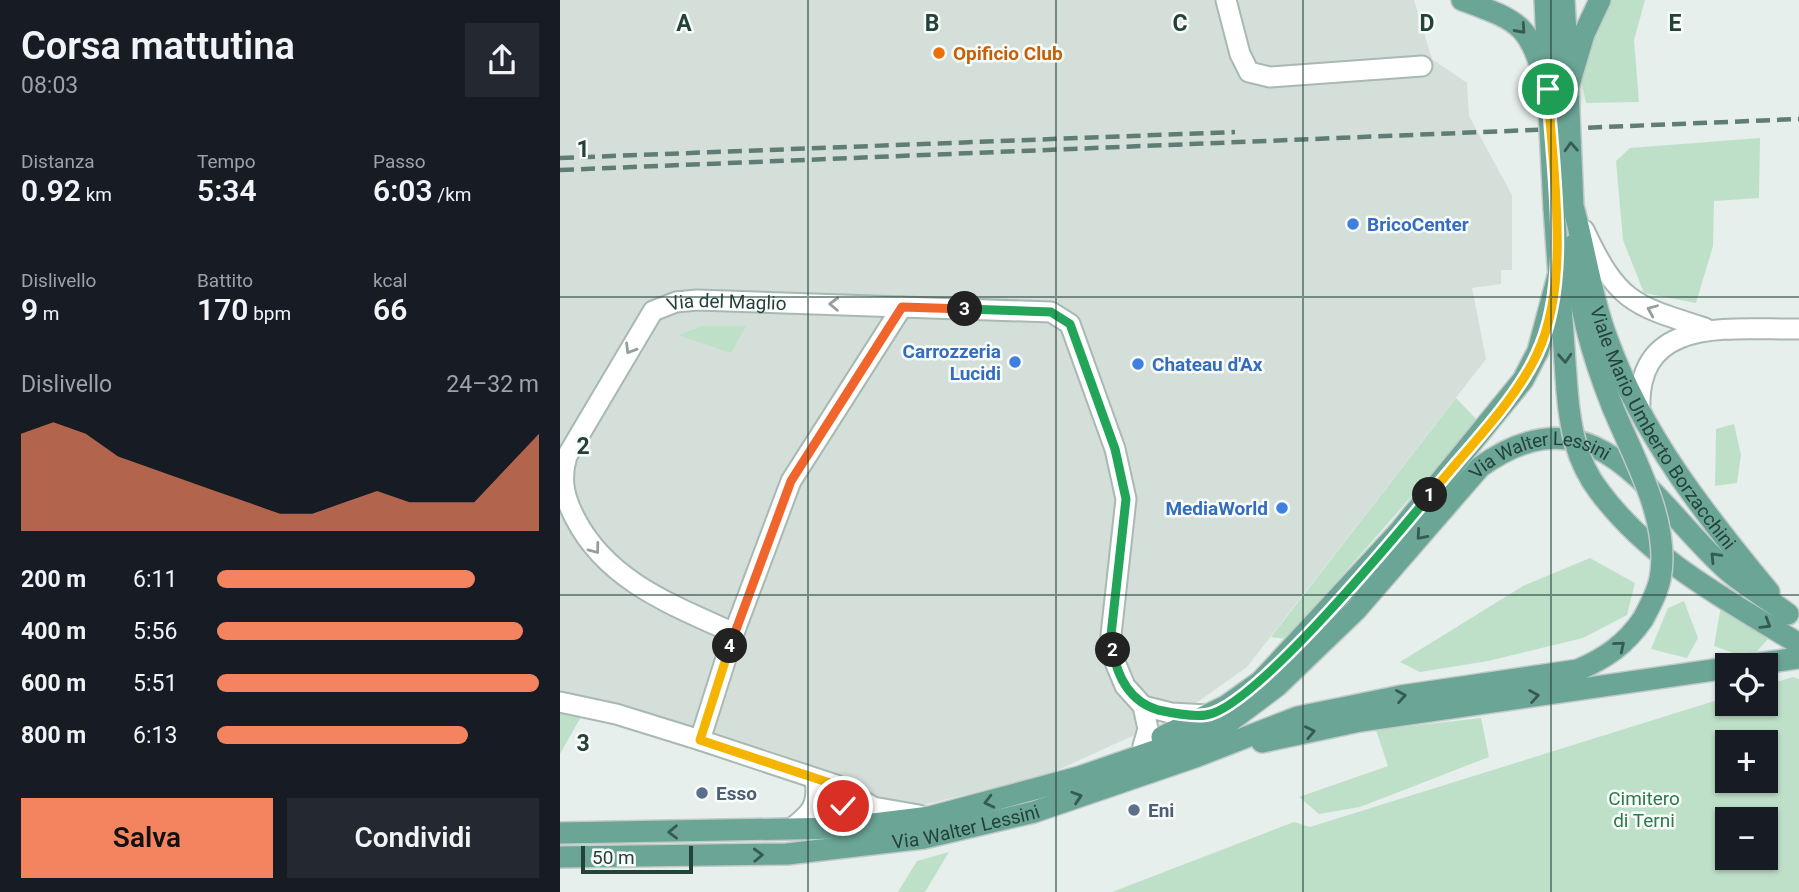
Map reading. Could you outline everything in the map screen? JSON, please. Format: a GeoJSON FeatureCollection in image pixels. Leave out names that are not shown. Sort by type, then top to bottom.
{"type":"FeatureCollection","features":[{"type":"Feature","properties":{"kind":"main road"},"geometry":{"type":"LineString","coordinates":[[1462,0],[1511,18],[1524,30],[1558,89]]}},
{"type":"Feature","properties":{"kind":"main road"},"geometry":{"type":"LineString","coordinates":[[1545,0],[1558,89],[1564,207]]}},
{"type":"Feature","properties":{"kind":"main road"},"geometry":{"type":"LineString","coordinates":[[1558,89],[1564,0]]}},
{"type":"Feature","properties":{"kind":"main road"},"geometry":{"type":"LineString","coordinates":[[1558,89],[1600,0]]}},
{"type":"Feature","properties":{"kind":"main road","name":"Viale Mario Umberto Borzacchini"},"geometry":{"type":"LineString","coordinates":[[1564,207],[1582,273],[1608,341],[1640,412],[1695,499],[1793,617]]}},
{"type":"Feature","properties":{"kind":"main road","name":"Viale Mario Umberto Borzacchini"},"geometry":{"type":"LineString","coordinates":[[1564,207],[1582,273],[1567,390],[1577,449],[1588,476],[1621,520],[1641,539],[1699,583],[1799,644]]}},
{"type":"Feature","properties":{"kind":"main road","name":"Via Walter Lessini"},"geometry":{"type":"LineString","coordinates":[[560,857],[787,854],[924,838],[1034,812],[1195,757],[1298,717],[1401,696],[1578,670],[1601,660],[1620,647],[1643,619],[1660,581],[1661,544],[1647,489],[1592,357],[1581,315],[1582,273]]}},
{"type":"Feature","properties":{"kind":"main road","name":"Via Walter Lessini"},"geometry":{"type":"LineString","coordinates":[[1079,777],[1208,715],[1261,681],[1398,533],[1522,380],[1582,273]]}},
{"type":"Feature","properties":{"kind":"main road","name":"Via Walter Lessini"},"geometry":{"type":"LineString","coordinates":[[560,833],[841,828],[930,817],[1079,777],[1221,728],[1277,686],[1356,610],[1480,467],[1499,453],[1525,443],[1565,440],[1607,451],[1629,466],[1728,571],[1793,617]]}},
{"type":"Feature","properties":{"kind":"main road"},"geometry":{"type":"LineString","coordinates":[[1778,661],[1799,658]]}},
{"type":"Feature","properties":{"kind":"main road","name":"Via Walter Lessini"},"geometry":{"type":"LineString","coordinates":[[1195,757],[1360,721],[1715,670]]}},
{"type":"Feature","properties":{"kind":"street"},"geometry":{"type":"LineString","coordinates":[[1226,0],[1240,54],[1249,72],[1270,77],[1422,66]]}},
{"type":"Feature","properties":{"kind":"street"},"geometry":{"type":"LineString","coordinates":[[1582,273],[1622,293],[1648,310],[1713,330]]}},
{"type":"Feature","properties":{"kind":"street","name":"Via del Maglio"},"geometry":{"type":"LineString","coordinates":[[734,633],[660,600],[611,567],[598,554],[566,502],[562,478],[567,456],[653,311],[676,302],[697,300],[1051,312],[1070,324],[1115,449],[1126,499],[1111,635],[1115,662],[1125,686],[1143,706]]}},
{"type":"Feature","properties":{"kind":"street"},"geometry":{"type":"LineString","coordinates":[[700,740],[734,633],[791,481],[902,307]]}},
{"type":"Feature","properties":{"kind":"street"},"geometry":{"type":"LineString","coordinates":[[1640,412],[1640,381],[1655,352],[1686,334],[1713,330],[1799,329]]}},
{"type":"Feature","properties":{"kind":"street"},"geometry":{"type":"LineString","coordinates":[[560,702],[616,714],[836,785],[873,807],[930,817]]}},
{"type":"Feature","properties":{"kind":"street"},"geometry":{"type":"LineString","coordinates":[[1143,746],[1148,729],[1143,706],[1171,713],[1208,715]]}},
{"type":"Feature","properties":{"kind":"street"},"geometry":{"type":"LineString","coordinates":[[791,829],[807,815],[818,797],[816,779]]}},
{"type":"Feature","properties":{"kind":"street"},"geometry":{"type":"LineString","coordinates":[[787,854],[828,837],[841,828],[843,806],[836,785]]}},
{"type":"Feature","properties":{"kind":"shaded area"},"geometry":{"type":"Polygon","coordinates":[[[560,0],[1414,0],[1432,59],[1467,83],[1469,116],[1512,195],[1512,270],[1501,270],[1501,284],[1472,288],[1486,359],[1247,667],[1199,701],[1139,733],[1047,775],[919,806],[866,797],[814,766],[722,735],[560,694],[560,0]]]}},
{"type":"Feature","properties":{"kind":"green space"},"geometry":{"type":"Polygon","coordinates":[[[1606,0],[1645,0],[1634,40],[1639,102],[1586,103],[1580,74],[1606,0]]]}},
{"type":"Feature","properties":{"kind":"green space"},"geometry":{"type":"Polygon","coordinates":[[[1760,138],[1759,198],[1714,201],[1713,246],[1696,303],[1644,293],[1623,240],[1616,161],[1630,148],[1760,138]]]}},
{"type":"Feature","properties":{"kind":"green space"},"geometry":{"type":"Polygon","coordinates":[[[702,326],[746,326],[731,353],[678,335],[702,326]]]}},
{"type":"Feature","properties":{"kind":"green space"},"geometry":{"type":"Polygon","coordinates":[[[1456,398],[1478,421],[1286,639],[1271,637],[1456,398]]]}},
{"type":"Feature","properties":{"kind":"green space"},"geometry":{"type":"Polygon","coordinates":[[[1734,424],[1741,455],[1737,483],[1715,486],[1716,429],[1734,424]]]}},
{"type":"Feature","properties":{"kind":"green space"},"geometry":{"type":"Polygon","coordinates":[[[1590,558],[1635,583],[1627,615],[1583,638],[1488,661],[1420,672],[1400,662],[1523,586],[1590,558]]]}},
{"type":"Feature","properties":{"kind":"green space"},"geometry":{"type":"Polygon","coordinates":[[[1684,601],[1698,638],[1687,658],[1651,649],[1668,608],[1684,601]]]}},
{"type":"Feature","properties":{"kind":"green space"},"geometry":{"type":"Polygon","coordinates":[[[1721,606],[1768,639],[1755,653],[1733,653],[1714,646],[1721,606]]]}},
{"type":"Feature","properties":{"kind":"green space","name":"Cimitero di Terni"},"geometry":{"type":"Polygon","coordinates":[[[1793,677],[1799,679],[1799,892],[1112,892],[1294,822],[1310,827],[1715,701],[1715,716],[1778,716],[1778,681],[1793,677]]]}},
{"type":"Feature","properties":{"kind":"green space"},"geometry":{"type":"Polygon","coordinates":[[[560,710],[582,715],[560,754],[560,710]]]}},
{"type":"Feature","properties":{"kind":"green space"},"geometry":{"type":"Polygon","coordinates":[[[1481,718],[1489,757],[1360,807],[1319,814],[1299,797],[1388,766],[1376,730],[1481,718]]]}},
{"type":"Feature","properties":{"kind":"green space"},"geometry":{"type":"Polygon","coordinates":[[[949,852],[925,892],[898,892],[917,861],[949,852]]]}},
{"type":"Feature","properties":{"kind":"railway"},"geometry":{"type":"LineString","coordinates":[[560,170],[1799,119]]}},
{"type":"Feature","properties":{"kind":"railway"},"geometry":{"type":"LineString","coordinates":[[560,158],[1235,132]]}},
{"type":"Feature","properties":{"kind":"place","name":"Opificio Club"},"geometry":{"type":"Point","coordinates":[939,53]}},
{"type":"Feature","properties":{"kind":"place","name":"BricoCenter"},"geometry":{"type":"Point","coordinates":[1353,224]}},
{"type":"Feature","properties":{"kind":"place","name":"Carrozzeria Lucidi"},"geometry":{"type":"Point","coordinates":[1015,362]}},
{"type":"Feature","properties":{"kind":"place","name":"Chateau d'Ax"},"geometry":{"type":"Point","coordinates":[1138,364]}},
{"type":"Feature","properties":{"kind":"place","name":"MediaWorld"},"geometry":{"type":"Point","coordinates":[1282,508]}},
{"type":"Feature","properties":{"kind":"place","name":"Esso"},"geometry":{"type":"Point","coordinates":[702,793]}},
{"type":"Feature","properties":{"kind":"place","name":"Eni"},"geometry":{"type":"Point","coordinates":[1134,810]}},
{"type":"Feature","properties":{"kind":"route"},"geometry":{"type":"LineString","coordinates":[[843,806],[836,785],[700,740],[734,633],[791,481],[902,307],[1051,312],[1070,324],[1115,449],[1126,499],[1111,635],[1115,662],[1125,686],[1143,706],[1171,713],[1208,715],[1226,706],[1261,681],[1323,616],[1398,533],[1522,380],[1532,364],[1558,276],[1548,89]]}}]}
